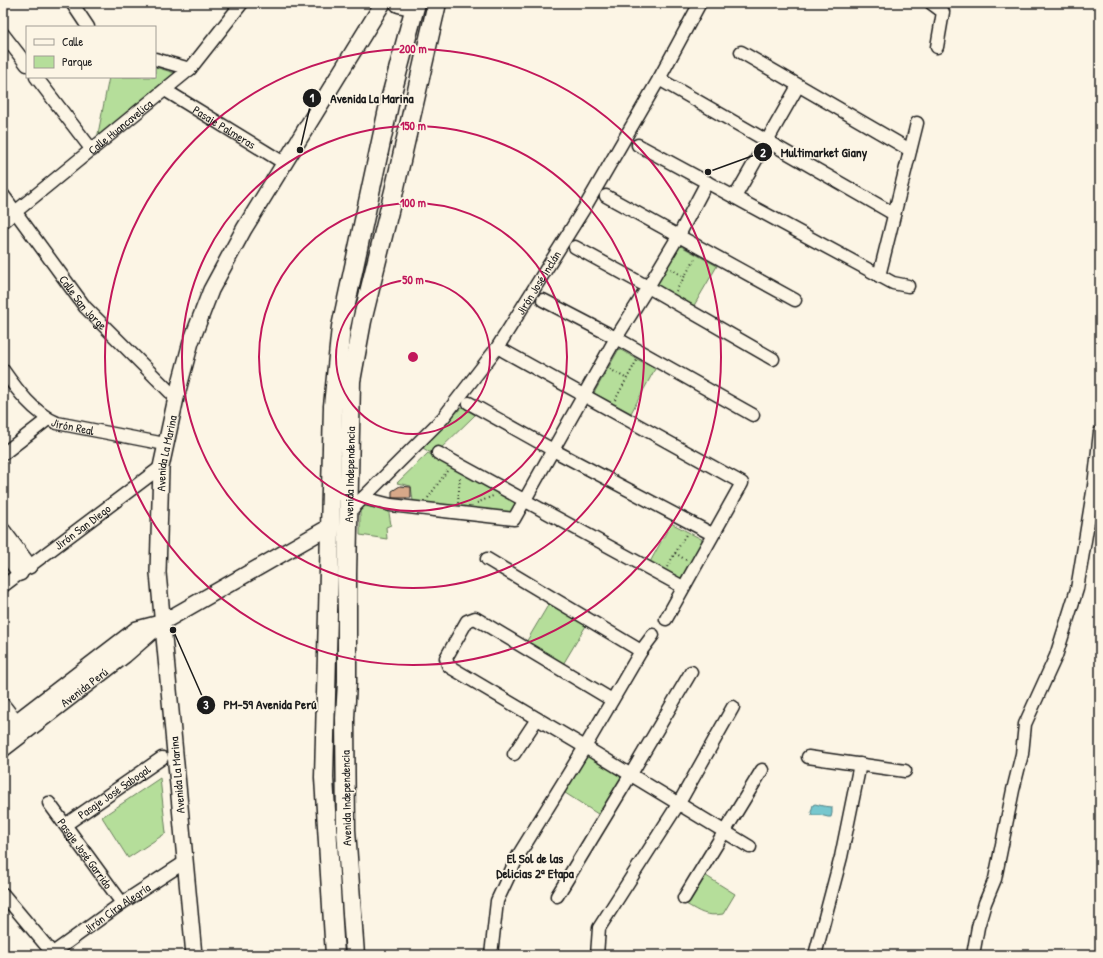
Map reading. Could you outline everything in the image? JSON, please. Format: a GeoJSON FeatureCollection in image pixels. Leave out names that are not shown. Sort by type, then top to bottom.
{"type":"FeatureCollection","features":[{"type":"Feature","properties":{"kind":"main road","name":"Avenida Independencia"},"geometry":{"type":"LineString","coordinates":[[335,955],[324,778],[328,682],[329,527],[333,406],[341,327],[410,3]]}},
{"type":"Feature","properties":{"kind":"main road","name":"Avenida Independencia"},"geometry":{"type":"LineString","coordinates":[[355,955],[346,841],[345,718],[347,682],[347,575],[351,381],[362,320],[437,3]]}},
{"type":"Feature","properties":{"kind":"main road"},"geometry":{"type":"LineString","coordinates":[[376,167],[398,171]]}},
{"type":"Feature","properties":{"kind":"main road"},"geometry":{"type":"LineString","coordinates":[[333,406],[351,406]]}},
{"type":"Feature","properties":{"kind":"main road"},"geometry":{"type":"LineString","coordinates":[[328,682],[347,682]]}},
{"type":"Feature","properties":{"kind":"main road"},"geometry":{"type":"LineString","coordinates":[[328,843],[346,841]]}},
{"type":"Feature","properties":{"kind":"main road"},"geometry":{"type":"LineString","coordinates":[[331,890],[350,888]]}},
{"type":"Feature","properties":{"kind":"street"},"geometry":{"type":"LineString","coordinates":[[72,3],[87,26]]}},
{"type":"Feature","properties":{"kind":"street","name":"Calle Huancavelica"},"geometry":{"type":"LineString","coordinates":[[3,222],[190,69],[242,3]]}},
{"type":"Feature","properties":{"kind":"street","name":"Jirón José Inclán"},"geometry":{"type":"LineString","coordinates":[[329,527],[349,513],[443,418],[496,348],[585,207],[660,80],[700,3]]}},
{"type":"Feature","properties":{"kind":"street"},"geometry":{"type":"LineString","coordinates":[[932,3],[943,12],[937,47]]}},
{"type":"Feature","properties":{"kind":"street","name":"Avenida La Marina"},"geometry":{"type":"LineString","coordinates":[[194,955],[158,573],[161,467],[165,444],[191,342],[211,290],[244,229],[379,5]]}},
{"type":"Feature","properties":{"kind":"street"},"geometry":{"type":"LineString","coordinates":[[3,34],[26,65]]}},
{"type":"Feature","properties":{"kind":"street"},"geometry":{"type":"LineString","coordinates":[[741,52],[910,150]]}},
{"type":"Feature","properties":{"kind":"street"},"geometry":{"type":"LineString","coordinates":[[156,59],[190,69]]}},
{"type":"Feature","properties":{"kind":"street"},"geometry":{"type":"LineString","coordinates":[[37,78],[92,150]]}},
{"type":"Feature","properties":{"kind":"street"},"geometry":{"type":"LineString","coordinates":[[660,80],[894,214]]}},
{"type":"Feature","properties":{"kind":"street"},"geometry":{"type":"LineString","coordinates":[[735,197],[798,86]]}},
{"type":"Feature","properties":{"kind":"street","name":"Pasaje Palmeras"},"geometry":{"type":"LineString","coordinates":[[164,90],[284,163]]}},
{"type":"Feature","properties":{"kind":"street"},"geometry":{"type":"LineString","coordinates":[[879,276],[917,123]]}},
{"type":"Feature","properties":{"kind":"street"},"geometry":{"type":"LineString","coordinates":[[638,145],[879,276],[893,283],[908,286]]}},
{"type":"Feature","properties":{"kind":"street"},"geometry":{"type":"LineString","coordinates":[[363,498],[390,505],[514,519],[616,338],[679,235],[707,182]]}},
{"type":"Feature","properties":{"kind":"street","name":"Calle San Jorge"},"geometry":{"type":"LineString","coordinates":[[3,195],[17,212],[85,307],[176,398]]}},
{"type":"Feature","properties":{"kind":"street"},"geometry":{"type":"LineString","coordinates":[[606,196],[796,300]]}},
{"type":"Feature","properties":{"kind":"street"},"geometry":{"type":"LineString","coordinates":[[575,247],[773,359]]}},
{"type":"Feature","properties":{"kind":"street"},"geometry":{"type":"LineString","coordinates":[[543,300],[616,338],[753,415]]}},
{"type":"Feature","properties":{"kind":"street"},"geometry":{"type":"LineString","coordinates":[[504,351],[742,483],[712,534],[666,619]]}},
{"type":"Feature","properties":{"kind":"street","name":"Jirón Real"},"geometry":{"type":"LineString","coordinates":[[3,370],[18,391],[48,419],[57,423],[165,444]]}},
{"type":"Feature","properties":{"kind":"street"},"geometry":{"type":"LineString","coordinates":[[469,402],[553,450],[712,534]]}},
{"type":"Feature","properties":{"kind":"street"},"geometry":{"type":"LineString","coordinates":[[3,454],[48,419]]}},
{"type":"Feature","properties":{"kind":"street"},"geometry":{"type":"LineString","coordinates":[[973,955],[980,921],[994,879],[1022,754],[1025,724],[1056,656],[1077,589],[1094,486],[1100,432]]}},
{"type":"Feature","properties":{"kind":"street"},"geometry":{"type":"LineString","coordinates":[[438,453],[683,587]]}},
{"type":"Feature","properties":{"kind":"street","name":"Jirón San Diego"},"geometry":{"type":"LineString","coordinates":[[3,586],[161,467]]}},
{"type":"Feature","properties":{"kind":"street","name":"Avenida Perú"},"geometry":{"type":"LineString","coordinates":[[3,749],[125,655],[163,622],[329,527]]}},
{"type":"Feature","properties":{"kind":"street"},"geometry":{"type":"LineString","coordinates":[[3,532],[25,570]]}},
{"type":"Feature","properties":{"kind":"street"},"geometry":{"type":"LineString","coordinates":[[3,550],[25,570]]}},
{"type":"Feature","properties":{"kind":"street"},"geometry":{"type":"LineString","coordinates":[[487,559],[641,651]]}},
{"type":"Feature","properties":{"kind":"street"},"geometry":{"type":"LineString","coordinates":[[612,700],[475,618],[469,619],[465,624],[446,658],[448,664],[537,719],[679,803],[750,848]]}},
{"type":"Feature","properties":{"kind":"street","name":"Avenida Perú"},"geometry":{"type":"LineString","coordinates":[[3,732],[18,722],[137,629],[163,622]]}},
{"type":"Feature","properties":{"kind":"street"},"geometry":{"type":"LineString","coordinates":[[491,955],[497,901],[518,856],[585,747],[641,651],[653,635]]}},
{"type":"Feature","properties":{"kind":"street"},"geometry":{"type":"LineString","coordinates":[[557,896],[691,672]]}},
{"type":"Feature","properties":{"kind":"street"},"geometry":{"type":"LineString","coordinates":[[3,704],[18,722]]}},
{"type":"Feature","properties":{"kind":"street"},"geometry":{"type":"LineString","coordinates":[[597,955],[598,928],[679,803],[733,707]]}},
{"type":"Feature","properties":{"kind":"street"},"geometry":{"type":"LineString","coordinates":[[514,754],[537,719]]}},
{"type":"Feature","properties":{"kind":"street"},"geometry":{"type":"LineString","coordinates":[[808,757],[905,771]]}},
{"type":"Feature","properties":{"kind":"street","name":"Pasaje José Sabogal"},"geometry":{"type":"LineString","coordinates":[[65,825],[162,758]]}},
{"type":"Feature","properties":{"kind":"street"},"geometry":{"type":"LineString","coordinates":[[815,955],[841,857],[860,764]]}},
{"type":"Feature","properties":{"kind":"street"},"geometry":{"type":"LineString","coordinates":[[684,898],[762,770]]}},
{"type":"Feature","properties":{"kind":"street","name":"Pasaje José Garrido"},"geometry":{"type":"LineString","coordinates":[[49,803],[122,903]]}},
{"type":"Feature","properties":{"kind":"street","name":"Jirón Ciro Alegría"},"geometry":{"type":"LineString","coordinates":[[52,954],[122,903],[185,862]]}},
{"type":"Feature","properties":{"kind":"street"},"geometry":{"type":"LineString","coordinates":[[3,894],[52,954]]}},
{"type":"Feature","properties":{"kind":"path"},"geometry":{"type":"LineString","coordinates":[[672,297],[697,254]]}},
{"type":"Feature","properties":{"kind":"path"},"geometry":{"type":"LineString","coordinates":[[667,266],[684,277]]}},
{"type":"Feature","properties":{"kind":"path"},"geometry":{"type":"LineString","coordinates":[[613,404],[637,359]]}},
{"type":"Feature","properties":{"kind":"path"},"geometry":{"type":"LineString","coordinates":[[608,368],[627,378]]}},
{"type":"Feature","properties":{"kind":"path"},"geometry":{"type":"LineString","coordinates":[[425,502],[450,467]]}},
{"type":"Feature","properties":{"kind":"path"},"geometry":{"type":"LineString","coordinates":[[458,506],[460,472]]}},
{"type":"Feature","properties":{"kind":"path"},"geometry":{"type":"LineString","coordinates":[[477,504],[498,493]]}},
{"type":"Feature","properties":{"kind":"path"},"geometry":{"type":"LineString","coordinates":[[664,573],[687,532]]}},
{"type":"Feature","properties":{"kind":"path"},"geometry":{"type":"LineString","coordinates":[[675,553],[687,560]]}},
{"type":"Feature","properties":{"kind":"green space"},"geometry":{"type":"Polygon","coordinates":[[[156,67],[178,74],[97,139],[109,78],[156,78],[156,67]]]}},
{"type":"Feature","properties":{"kind":"green space"},"geometry":{"type":"Polygon","coordinates":[[[679,245],[717,266],[692,309],[654,287],[679,245]]]}},
{"type":"Feature","properties":{"kind":"green space"},"geometry":{"type":"Polygon","coordinates":[[[619,349],[655,369],[631,413],[594,393],[619,349]]]}},
{"type":"Feature","properties":{"kind":"green space"},"geometry":{"type":"Polygon","coordinates":[[[462,407],[475,415],[434,455],[423,448],[462,407]]]}},
{"type":"Feature","properties":{"kind":"green space"},"geometry":{"type":"Polygon","coordinates":[[[428,453],[516,502],[510,513],[413,501],[411,486],[397,483],[428,453]]]}},
{"type":"Feature","properties":{"kind":"green space"},"geometry":{"type":"Polygon","coordinates":[[[362,504],[388,507],[391,525],[386,527],[387,539],[360,535],[360,510],[362,504]]]}},
{"type":"Feature","properties":{"kind":"green space"},"geometry":{"type":"Polygon","coordinates":[[[671,523],[705,541],[681,584],[649,564],[671,523]]]}},
{"type":"Feature","properties":{"kind":"green space"},"geometry":{"type":"Polygon","coordinates":[[[550,602],[587,624],[562,666],[525,644],[550,602]]]}},
{"type":"Feature","properties":{"kind":"green space"},"geometry":{"type":"Polygon","coordinates":[[[586,751],[626,777],[601,816],[562,791],[586,751]]]}},
{"type":"Feature","properties":{"kind":"green space"},"geometry":{"type":"Polygon","coordinates":[[[160,778],[166,833],[128,858],[102,817],[160,778]]]}},
{"type":"Feature","properties":{"kind":"green space"},"geometry":{"type":"Polygon","coordinates":[[[703,874],[735,894],[723,914],[708,914],[686,904],[703,874]]]}},
{"type":"Feature","properties":{"kind":"water"},"geometry":{"type":"Polygon","coordinates":[[[815,804],[832,807],[831,817],[812,815],[811,812],[813,805],[815,804]]]}},
{"type":"Feature","properties":{"kind":"building"},"geometry":{"type":"Polygon","coordinates":[[[400,486],[411,487],[411,498],[392,498],[392,491],[400,486]]]}},
{"type":"Feature","properties":{"kind":"place","name":"Avenida La Marina"},"geometry":{"type":"Point","coordinates":[300,150]}},
{"type":"Feature","properties":{"kind":"place","name":"Multimarket Giany"},"geometry":{"type":"Point","coordinates":[708,172]}},
{"type":"Feature","properties":{"kind":"place","name":"PM-59 Avenida Perú"},"geometry":{"type":"Point","coordinates":[173,630]}},
{"type":"Feature","properties":{"kind":"district","name":"El Sol de las Delicias 2ª Etapa"},"geometry":{"type":"Point","coordinates":[535,866]}}]}
